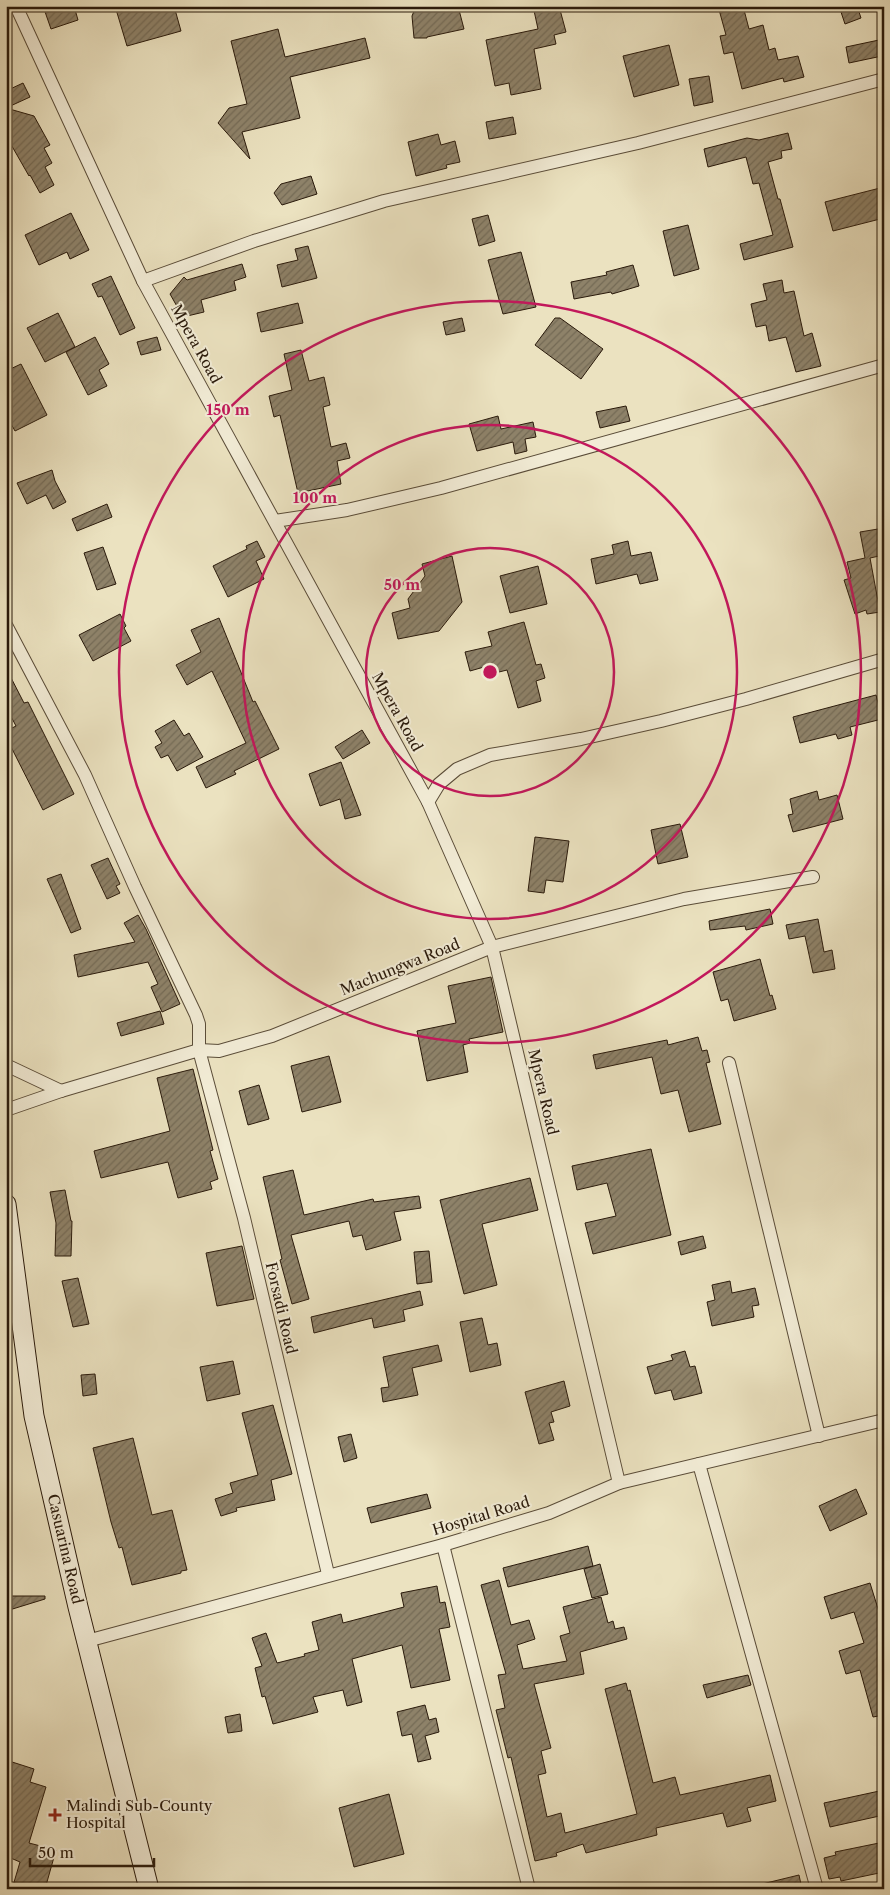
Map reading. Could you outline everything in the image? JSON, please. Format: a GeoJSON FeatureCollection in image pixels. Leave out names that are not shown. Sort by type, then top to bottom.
{"type":"FeatureCollection","features":[{"type":"Feature","properties":{"kind":"street","name":"Mpera Road"},"geometry":{"type":"LineString","coordinates":[[16,6],[143,281],[428,802],[492,947],[619,1483]]}},
{"type":"Feature","properties":{"kind":"street"},"geometry":{"type":"LineString","coordinates":[[143,281],[254,242],[384,202],[638,143],[884,79]]}},
{"type":"Feature","properties":{"kind":"street"},"geometry":{"type":"LineString","coordinates":[[275,521],[347,510],[441,488],[884,365]]}},
{"type":"Feature","properties":{"kind":"street","name":"Forsadi Road"},"geometry":{"type":"LineString","coordinates":[[6,625],[85,775],[135,887],[186,992],[199,1024],[198,1050],[244,1218],[328,1574]]}},
{"type":"Feature","properties":{"kind":"street"},"geometry":{"type":"LineString","coordinates":[[428,802],[440,784],[457,769],[490,755],[581,739],[660,721],[746,699],[884,659]]}},
{"type":"Feature","properties":{"kind":"street","name":"Machungwa Road"},"geometry":{"type":"LineString","coordinates":[[6,1110],[61,1091],[198,1050],[219,1051],[272,1036],[492,947],[684,899],[813,877]]}},
{"type":"Feature","properties":{"kind":"street"},"geometry":{"type":"LineString","coordinates":[[729,1063],[819,1436]]}},
{"type":"Feature","properties":{"kind":"street"},"geometry":{"type":"LineString","coordinates":[[6,1065],[61,1091]]}},
{"type":"Feature","properties":{"kind":"street","name":"Casuarina Road"},"geometry":{"type":"LineString","coordinates":[[6,1204],[34,1416],[87,1641],[149,1889]]}},
{"type":"Feature","properties":{"kind":"street","name":"Hospital Road"},"geometry":{"type":"LineString","coordinates":[[87,1641],[328,1574],[443,1545],[549,1512],[619,1483],[884,1420]]}},
{"type":"Feature","properties":{"kind":"street"},"geometry":{"type":"LineString","coordinates":[[699,1464],[817,1889]]}},
{"type":"Feature","properties":{"kind":"street"},"geometry":{"type":"LineString","coordinates":[[443,1545],[528,1889]]}},
{"type":"Feature","properties":{"kind":"building"},"geometry":{"type":"Polygon","coordinates":[[[43,6],[74,6],[78,20],[51,29],[43,6]]]}},
{"type":"Feature","properties":{"kind":"building"},"geometry":{"type":"Polygon","coordinates":[[[115,6],[174,6],[181,31],[127,46],[115,6]]]}},
{"type":"Feature","properties":{"kind":"building"},"geometry":{"type":"Polygon","coordinates":[[[416,6],[458,6],[464,29],[427,38],[414,38],[412,16],[416,6]]]}},
{"type":"Feature","properties":{"kind":"building"},"geometry":{"type":"Polygon","coordinates":[[[533,6],[559,6],[566,32],[554,35],[556,44],[534,49],[541,89],[511,95],[509,83],[495,86],[486,40],[538,29],[533,6]]]}},
{"type":"Feature","properties":{"kind":"building"},"geometry":{"type":"Polygon","coordinates":[[[718,6],[743,6],[749,29],[763,25],[769,50],[775,48],[778,60],[798,56],[804,77],[784,82],[783,78],[742,89],[733,52],[724,54],[720,36],[726,35],[718,6]]]}},
{"type":"Feature","properties":{"kind":"building"},"geometry":{"type":"Polygon","coordinates":[[[839,6],[857,6],[861,18],[845,24],[839,6]]]}},
{"type":"Feature","properties":{"kind":"building"},"geometry":{"type":"Polygon","coordinates":[[[278,29],[285,57],[365,38],[370,58],[290,77],[300,118],[242,132],[250,159],[218,123],[229,108],[247,104],[231,41],[278,29]]]}},
{"type":"Feature","properties":{"kind":"building"},"geometry":{"type":"Polygon","coordinates":[[[879,40],[882,56],[849,63],[846,47],[879,40]]]}},
{"type":"Feature","properties":{"kind":"building"},"geometry":{"type":"Polygon","coordinates":[[[669,45],[679,85],[634,97],[623,56],[669,45]]]}},
{"type":"Feature","properties":{"kind":"building"},"geometry":{"type":"Polygon","coordinates":[[[709,76],[713,102],[694,106],[689,79],[709,76]]]}},
{"type":"Feature","properties":{"kind":"building"},"geometry":{"type":"Polygon","coordinates":[[[23,83],[30,97],[6,108],[6,91],[23,83]]]}},
{"type":"Feature","properties":{"kind":"building"},"geometry":{"type":"Polygon","coordinates":[[[6,108],[34,116],[50,145],[44,148],[52,163],[45,167],[54,185],[40,193],[9,141],[6,140],[6,108]]]}},
{"type":"Feature","properties":{"kind":"building"},"geometry":{"type":"Polygon","coordinates":[[[513,117],[516,134],[489,139],[486,122],[513,117]]]}},
{"type":"Feature","properties":{"kind":"building"},"geometry":{"type":"Polygon","coordinates":[[[788,133],[792,149],[781,151],[782,158],[768,162],[793,247],[744,260],[740,244],[773,235],[759,183],[753,184],[746,157],[708,167],[704,149],[747,138],[759,140],[788,133]]]}},
{"type":"Feature","properties":{"kind":"building"},"geometry":{"type":"Polygon","coordinates":[[[438,134],[441,145],[455,141],[460,162],[446,165],[447,168],[416,176],[408,142],[438,134]]]}},
{"type":"Feature","properties":{"kind":"building"},"geometry":{"type":"Polygon","coordinates":[[[311,176],[317,194],[282,205],[274,193],[281,184],[311,176]]]}},
{"type":"Feature","properties":{"kind":"building"},"geometry":{"type":"Polygon","coordinates":[[[884,187],[884,218],[833,231],[825,202],[884,187]]]}},
{"type":"Feature","properties":{"kind":"building"},"geometry":{"type":"Polygon","coordinates":[[[71,213],[89,250],[70,259],[67,252],[39,265],[25,235],[71,213]]]}},
{"type":"Feature","properties":{"kind":"building"},"geometry":{"type":"Polygon","coordinates":[[[488,215],[495,241],[479,246],[472,219],[488,215]]]}},
{"type":"Feature","properties":{"kind":"building"},"geometry":{"type":"Polygon","coordinates":[[[688,225],[699,269],[674,276],[663,231],[688,225]]]}},
{"type":"Feature","properties":{"kind":"building"},"geometry":{"type":"Polygon","coordinates":[[[308,246],[317,278],[282,287],[277,265],[298,260],[295,249],[308,246]]]}},
{"type":"Feature","properties":{"kind":"building"},"geometry":{"type":"Polygon","coordinates":[[[521,252],[536,307],[503,314],[488,260],[521,252]]]}},
{"type":"Feature","properties":{"kind":"building"},"geometry":{"type":"Polygon","coordinates":[[[242,264],[246,277],[234,281],[236,290],[201,300],[204,312],[183,317],[170,294],[184,277],[187,280],[242,264]]]}},
{"type":"Feature","properties":{"kind":"building"},"geometry":{"type":"Polygon","coordinates":[[[633,265],[639,286],[612,294],[611,292],[574,299],[571,282],[607,275],[606,272],[633,265]]]}},
{"type":"Feature","properties":{"kind":"building"},"geometry":{"type":"Polygon","coordinates":[[[111,276],[135,328],[120,335],[102,296],[98,297],[92,284],[111,276]]]}},
{"type":"Feature","properties":{"kind":"building"},"geometry":{"type":"Polygon","coordinates":[[[782,280],[784,293],[794,291],[804,336],[812,333],[821,366],[796,372],[786,337],[769,341],[766,325],[756,327],[751,304],[767,300],[763,284],[782,280]]]}},
{"type":"Feature","properties":{"kind":"building"},"geometry":{"type":"Polygon","coordinates":[[[298,303],[303,323],[261,332],[257,313],[298,303]]]}},
{"type":"Feature","properties":{"kind":"building"},"geometry":{"type":"Polygon","coordinates":[[[58,313],[75,347],[45,362],[27,328],[58,313]]]}},
{"type":"Feature","properties":{"kind":"building"},"geometry":{"type":"Polygon","coordinates":[[[462,318],[465,331],[446,335],[443,322],[462,318]]]}},
{"type":"Feature","properties":{"kind":"building"},"geometry":{"type":"Polygon","coordinates":[[[555,318],[560,318],[603,349],[581,379],[535,345],[555,318]]]}},
{"type":"Feature","properties":{"kind":"building"},"geometry":{"type":"Polygon","coordinates":[[[95,337],[109,364],[99,370],[107,386],[88,395],[66,352],[95,337]]]}},
{"type":"Feature","properties":{"kind":"building"},"geometry":{"type":"Polygon","coordinates":[[[157,337],[161,350],[141,355],[137,342],[157,337]]]}},
{"type":"Feature","properties":{"kind":"building"},"geometry":{"type":"Polygon","coordinates":[[[301,350],[309,381],[324,377],[330,405],[323,407],[331,447],[346,443],[350,458],[337,461],[341,484],[298,493],[280,415],[274,417],[269,396],[292,390],[284,354],[301,350]]]}},
{"type":"Feature","properties":{"kind":"building"},"geometry":{"type":"Polygon","coordinates":[[[21,364],[47,415],[15,431],[10,422],[6,424],[6,371],[21,364]]]}},
{"type":"Feature","properties":{"kind":"building"},"geometry":{"type":"Polygon","coordinates":[[[626,406],[630,421],[600,428],[596,412],[626,406]]]}},
{"type":"Feature","properties":{"kind":"building"},"geometry":{"type":"Polygon","coordinates":[[[498,416],[501,429],[533,422],[536,437],[525,439],[527,451],[515,454],[513,442],[477,451],[469,424],[498,416]]]}},
{"type":"Feature","properties":{"kind":"building"},"geometry":{"type":"Polygon","coordinates":[[[52,470],[55,481],[66,502],[53,509],[46,495],[27,504],[17,483],[52,470]]]}},
{"type":"Feature","properties":{"kind":"building"},"geometry":{"type":"Polygon","coordinates":[[[107,504],[112,517],[77,531],[72,519],[107,504]]]}},
{"type":"Feature","properties":{"kind":"building"},"geometry":{"type":"Polygon","coordinates":[[[884,528],[884,555],[870,558],[880,612],[867,614],[866,610],[855,614],[844,580],[851,578],[847,562],[865,558],[860,532],[884,528]]]}},
{"type":"Feature","properties":{"kind":"building"},"geometry":{"type":"Polygon","coordinates":[[[257,541],[265,557],[256,561],[264,579],[228,597],[213,566],[247,549],[246,546],[257,541]]]}},
{"type":"Feature","properties":{"kind":"building"},"geometry":{"type":"Polygon","coordinates":[[[628,541],[631,556],[651,552],[658,580],[640,584],[637,574],[596,584],[591,559],[614,554],[612,545],[628,541]]]}},
{"type":"Feature","properties":{"kind":"building"},"geometry":{"type":"Polygon","coordinates":[[[103,547],[116,584],[97,590],[84,553],[103,547]]]}},
{"type":"Feature","properties":{"kind":"building"},"geometry":{"type":"Polygon","coordinates":[[[452,556],[462,602],[439,631],[398,639],[392,613],[410,608],[408,599],[425,576],[422,564],[452,556]]]}},
{"type":"Feature","properties":{"kind":"building"},"geometry":{"type":"Polygon","coordinates":[[[538,566],[547,604],[510,613],[500,576],[538,566]]]}},
{"type":"Feature","properties":{"kind":"building"},"geometry":{"type":"Polygon","coordinates":[[[120,614],[126,626],[124,628],[131,641],[93,661],[79,635],[120,614]]]}},
{"type":"Feature","properties":{"kind":"building"},"geometry":{"type":"Polygon","coordinates":[[[219,618],[253,702],[255,701],[279,749],[234,771],[236,774],[206,788],[196,767],[246,743],[212,671],[187,685],[176,665],[201,652],[191,630],[219,618]]]}},
{"type":"Feature","properties":{"kind":"building"},"geometry":{"type":"Polygon","coordinates":[[[524,622],[536,665],[541,664],[545,678],[536,681],[541,701],[518,708],[507,670],[487,675],[484,667],[470,671],[465,652],[492,646],[488,632],[524,622]]]}},
{"type":"Feature","properties":{"kind":"building"},"geometry":{"type":"Polygon","coordinates":[[[6,668],[24,703],[28,702],[74,794],[43,810],[6,737],[6,731],[16,726],[6,707],[6,668]]]}},
{"type":"Feature","properties":{"kind":"building"},"geometry":{"type":"Polygon","coordinates":[[[876,695],[882,719],[850,727],[852,735],[838,739],[836,734],[800,743],[793,717],[876,695]]]}},
{"type":"Feature","properties":{"kind":"building"},"geometry":{"type":"Polygon","coordinates":[[[174,720],[184,736],[189,733],[203,757],[177,771],[168,755],[161,758],[155,747],[162,743],[155,731],[174,720]]]}},
{"type":"Feature","properties":{"kind":"building"},"geometry":{"type":"Polygon","coordinates":[[[362,730],[370,743],[343,759],[335,747],[362,730]]]}},
{"type":"Feature","properties":{"kind":"building"},"geometry":{"type":"Polygon","coordinates":[[[341,762],[361,815],[345,819],[340,799],[320,806],[309,774],[341,762]]]}},
{"type":"Feature","properties":{"kind":"building"},"geometry":{"type":"Polygon","coordinates":[[[817,791],[819,800],[837,795],[843,819],[793,832],[788,815],[793,814],[790,799],[817,791]]]}},
{"type":"Feature","properties":{"kind":"building"},"geometry":{"type":"Polygon","coordinates":[[[680,824],[688,857],[658,864],[651,830],[680,824]]]}},
{"type":"Feature","properties":{"kind":"building"},"geometry":{"type":"Polygon","coordinates":[[[535,837],[569,841],[563,882],[546,880],[544,893],[528,891],[535,837]]]}},
{"type":"Feature","properties":{"kind":"building"},"geometry":{"type":"Polygon","coordinates":[[[108,858],[120,884],[116,886],[120,893],[107,899],[91,865],[108,858]]]}},
{"type":"Feature","properties":{"kind":"building"},"geometry":{"type":"Polygon","coordinates":[[[61,874],[81,929],[71,933],[47,879],[61,874]]]}},
{"type":"Feature","properties":{"kind":"building"},"geometry":{"type":"Polygon","coordinates":[[[770,909],[773,924],[746,930],[745,926],[710,930],[709,921],[770,909]]]}},
{"type":"Feature","properties":{"kind":"building"},"geometry":{"type":"Polygon","coordinates":[[[138,915],[180,1004],[162,1012],[151,987],[158,984],[148,962],[78,977],[74,955],[135,942],[124,923],[138,915]]]}},
{"type":"Feature","properties":{"kind":"building"},"geometry":{"type":"Polygon","coordinates":[[[818,919],[824,952],[832,950],[835,969],[813,973],[805,936],[789,939],[786,925],[818,919]]]}},
{"type":"Feature","properties":{"kind":"building"},"geometry":{"type":"Polygon","coordinates":[[[760,959],[770,996],[772,995],[776,1009],[734,1021],[728,999],[721,1001],[713,972],[760,959]]]}},
{"type":"Feature","properties":{"kind":"building"},"geometry":{"type":"Polygon","coordinates":[[[491,977],[503,1032],[469,1039],[470,1043],[463,1045],[468,1072],[427,1081],[417,1031],[456,1023],[448,986],[491,977]]]}},
{"type":"Feature","properties":{"kind":"building"},"geometry":{"type":"Polygon","coordinates":[[[160,1011],[164,1024],[121,1036],[117,1023],[160,1011]]]}},
{"type":"Feature","properties":{"kind":"building"},"geometry":{"type":"Polygon","coordinates":[[[698,1037],[702,1051],[707,1050],[710,1062],[706,1063],[721,1124],[689,1132],[678,1090],[661,1094],[652,1057],[596,1069],[593,1055],[667,1040],[668,1045],[698,1037]]]}},
{"type":"Feature","properties":{"kind":"building"},"geometry":{"type":"Polygon","coordinates":[[[329,1056],[341,1102],[302,1112],[291,1066],[329,1056]]]}},
{"type":"Feature","properties":{"kind":"building"},"geometry":{"type":"Polygon","coordinates":[[[193,1069],[213,1150],[210,1151],[218,1179],[210,1182],[212,1189],[178,1198],[168,1162],[101,1178],[94,1151],[170,1131],[157,1078],[193,1069]]]}},
{"type":"Feature","properties":{"kind":"building"},"geometry":{"type":"Polygon","coordinates":[[[259,1085],[269,1119],[248,1125],[239,1091],[259,1085]]]}},
{"type":"Feature","properties":{"kind":"building"},"geometry":{"type":"Polygon","coordinates":[[[651,1149],[671,1235],[593,1254],[585,1223],[616,1216],[607,1183],[577,1190],[572,1166],[651,1149]]]}},
{"type":"Feature","properties":{"kind":"building"},"geometry":{"type":"Polygon","coordinates":[[[293,1170],[304,1215],[373,1199],[374,1202],[419,1196],[421,1208],[394,1212],[401,1240],[366,1250],[362,1235],[353,1237],[349,1221],[291,1235],[309,1299],[292,1304],[280,1260],[282,1259],[263,1177],[293,1170]]]}},
{"type":"Feature","properties":{"kind":"building"},"geometry":{"type":"Polygon","coordinates":[[[530,1178],[538,1210],[482,1224],[497,1285],[464,1294],[440,1200],[530,1178]]]}},
{"type":"Feature","properties":{"kind":"building"},"geometry":{"type":"Polygon","coordinates":[[[65,1190],[72,1221],[71,1256],[55,1256],[56,1223],[50,1192],[65,1190]]]}},
{"type":"Feature","properties":{"kind":"building"},"geometry":{"type":"Polygon","coordinates":[[[703,1236],[706,1248],[681,1255],[678,1242],[703,1236]]]}},
{"type":"Feature","properties":{"kind":"building"},"geometry":{"type":"Polygon","coordinates":[[[242,1246],[254,1299],[217,1306],[206,1253],[242,1246]]]}},
{"type":"Feature","properties":{"kind":"building"},"geometry":{"type":"Polygon","coordinates":[[[429,1251],[432,1282],[417,1284],[414,1252],[429,1251]]]}},
{"type":"Feature","properties":{"kind":"building"},"geometry":{"type":"Polygon","coordinates":[[[78,1278],[89,1324],[73,1327],[62,1281],[78,1278]]]}},
{"type":"Feature","properties":{"kind":"building"},"geometry":{"type":"Polygon","coordinates":[[[730,1281],[732,1293],[755,1288],[759,1305],[752,1306],[754,1317],[712,1326],[707,1302],[715,1300],[712,1285],[730,1281]]]}},
{"type":"Feature","properties":{"kind":"building"},"geometry":{"type":"Polygon","coordinates":[[[420,1291],[423,1305],[403,1310],[405,1321],[374,1328],[372,1318],[314,1333],[311,1317],[420,1291]]]}},
{"type":"Feature","properties":{"kind":"building"},"geometry":{"type":"Polygon","coordinates":[[[482,1318],[488,1345],[497,1343],[501,1365],[470,1372],[460,1322],[482,1318]]]}},
{"type":"Feature","properties":{"kind":"building"},"geometry":{"type":"Polygon","coordinates":[[[438,1345],[442,1361],[412,1368],[418,1395],[383,1402],[381,1388],[389,1387],[383,1357],[438,1345]]]}},
{"type":"Feature","properties":{"kind":"building"},"geometry":{"type":"Polygon","coordinates":[[[685,1351],[690,1367],[695,1366],[702,1393],[674,1400],[671,1390],[655,1394],[647,1367],[673,1360],[671,1355],[685,1351]]]}},
{"type":"Feature","properties":{"kind":"building"},"geometry":{"type":"Polygon","coordinates":[[[233,1361],[240,1394],[207,1401],[200,1367],[233,1361]]]}},
{"type":"Feature","properties":{"kind":"building"},"geometry":{"type":"Polygon","coordinates":[[[95,1374],[97,1394],[83,1396],[81,1375],[95,1374]]]}},
{"type":"Feature","properties":{"kind":"building"},"geometry":{"type":"Polygon","coordinates":[[[564,1381],[570,1406],[551,1412],[554,1422],[549,1423],[554,1440],[539,1444],[525,1392],[564,1381]]]}},
{"type":"Feature","properties":{"kind":"building"},"geometry":{"type":"Polygon","coordinates":[[[273,1405],[292,1474],[271,1480],[275,1500],[236,1508],[237,1511],[221,1516],[215,1499],[233,1493],[230,1483],[258,1475],[242,1413],[273,1405]]]}},
{"type":"Feature","properties":{"kind":"building"},"geometry":{"type":"Polygon","coordinates":[[[351,1434],[357,1458],[344,1462],[338,1437],[351,1434]]]}},
{"type":"Feature","properties":{"kind":"building"},"geometry":{"type":"Polygon","coordinates":[[[133,1438],[152,1515],[172,1510],[187,1570],[132,1585],[122,1547],[119,1548],[111,1522],[93,1448],[133,1438]]]}},
{"type":"Feature","properties":{"kind":"building"},"geometry":{"type":"Polygon","coordinates":[[[856,1489],[867,1514],[830,1531],[819,1506],[856,1489]]]}},
{"type":"Feature","properties":{"kind":"building"},"geometry":{"type":"Polygon","coordinates":[[[427,1494],[431,1508],[371,1523],[367,1508],[427,1494]]]}},
{"type":"Feature","properties":{"kind":"building"},"geometry":{"type":"Polygon","coordinates":[[[588,1546],[593,1566],[508,1587],[503,1568],[588,1546]]]}},
{"type":"Feature","properties":{"kind":"building"},"geometry":{"type":"Polygon","coordinates":[[[600,1564],[608,1594],[592,1598],[584,1569],[600,1564]]]}},
{"type":"Feature","properties":{"kind":"building"},"geometry":{"type":"Polygon","coordinates":[[[499,1580],[511,1625],[529,1620],[535,1639],[517,1645],[523,1669],[567,1661],[560,1636],[570,1633],[563,1607],[601,1597],[608,1623],[613,1621],[615,1629],[624,1627],[627,1639],[580,1652],[584,1674],[534,1684],[551,1748],[541,1751],[546,1773],[538,1775],[547,1817],[561,1813],[565,1833],[637,1814],[605,1689],[626,1683],[628,1691],[630,1690],[653,1783],[675,1777],[680,1795],[770,1775],[776,1801],[747,1808],[751,1821],[727,1827],[723,1813],[656,1828],[657,1835],[586,1853],[583,1844],[556,1853],[557,1856],[535,1861],[511,1757],[508,1758],[496,1710],[505,1708],[498,1675],[506,1674],[481,1585],[499,1580]]]}},
{"type":"Feature","properties":{"kind":"building"},"geometry":{"type":"Polygon","coordinates":[[[870,1583],[884,1628],[884,1715],[873,1717],[860,1670],[846,1674],[839,1651],[864,1643],[854,1612],[831,1619],[824,1597],[870,1583]]]}},
{"type":"Feature","properties":{"kind":"building"},"geometry":{"type":"Polygon","coordinates":[[[437,1586],[440,1603],[445,1602],[450,1627],[439,1629],[450,1680],[411,1688],[402,1645],[352,1659],[362,1702],[347,1706],[343,1690],[313,1697],[318,1712],[273,1724],[265,1696],[262,1697],[255,1668],[262,1666],[252,1638],[266,1633],[277,1663],[305,1656],[304,1654],[319,1650],[312,1622],[341,1614],[343,1623],[404,1607],[401,1593],[437,1586]]]}},
{"type":"Feature","properties":{"kind":"building"},"geometry":{"type":"Polygon","coordinates":[[[6,1596],[45,1596],[45,1599],[6,1611],[6,1596]]]}},
{"type":"Feature","properties":{"kind":"building"},"geometry":{"type":"Polygon","coordinates":[[[748,1675],[751,1685],[707,1698],[703,1685],[748,1675]]]}},
{"type":"Feature","properties":{"kind":"building"},"geometry":{"type":"Polygon","coordinates":[[[425,1705],[429,1720],[436,1718],[439,1732],[425,1736],[431,1759],[418,1762],[412,1734],[402,1736],[397,1712],[425,1705]]]}},
{"type":"Feature","properties":{"kind":"building"},"geometry":{"type":"Polygon","coordinates":[[[240,1714],[242,1731],[228,1733],[225,1717],[240,1714]]]}},
{"type":"Feature","properties":{"kind":"building"},"geometry":{"type":"Polygon","coordinates":[[[9,1761],[34,1769],[30,1782],[46,1787],[29,1843],[56,1850],[45,1889],[12,1889],[20,1862],[6,1856],[6,1771],[9,1761]]]}},
{"type":"Feature","properties":{"kind":"building"},"geometry":{"type":"Polygon","coordinates":[[[884,1790],[884,1815],[830,1827],[824,1803],[884,1790]]]}},
{"type":"Feature","properties":{"kind":"building"},"geometry":{"type":"Polygon","coordinates":[[[389,1794],[404,1854],[354,1867],[339,1808],[389,1794]]]}},
{"type":"Feature","properties":{"kind":"building"},"geometry":{"type":"Polygon","coordinates":[[[884,1842],[884,1872],[841,1881],[840,1877],[829,1879],[824,1858],[836,1855],[835,1852],[884,1842]]]}},
{"type":"Feature","properties":{"kind":"building"},"geometry":{"type":"Polygon","coordinates":[[[799,1875],[802,1889],[762,1889],[762,1884],[799,1875]]]}},
{"type":"Feature","properties":{"kind":"place","name":"Malindi Sub-County Hospital"},"geometry":{"type":"Point","coordinates":[55,1815]}}]}
